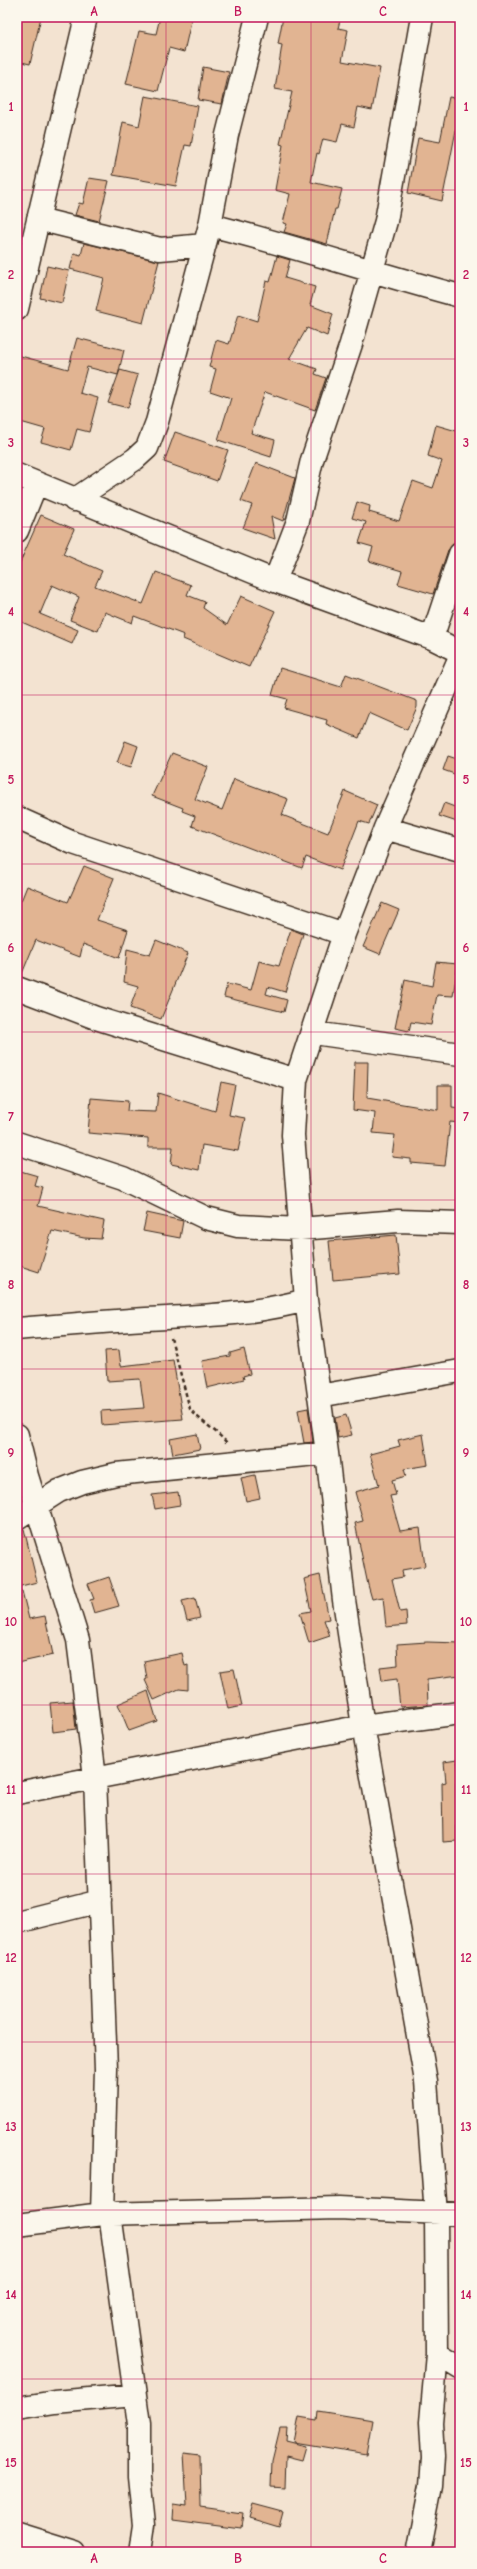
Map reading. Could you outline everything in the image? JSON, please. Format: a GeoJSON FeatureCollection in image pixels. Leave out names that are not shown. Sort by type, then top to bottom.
{"type":"FeatureCollection","features":[{"type":"Feature","properties":{"kind":"street"},"geometry":{"type":"LineString","coordinates":[[17,309],[86,17]]}},
{"type":"Feature","properties":{"kind":"street"},"geometry":{"type":"LineString","coordinates":[[74,500],[135,460],[147,448],[157,422],[208,235],[227,135],[257,17]]}},
{"type":"Feature","properties":{"kind":"street"},"geometry":{"type":"LineString","coordinates":[[276,581],[298,521],[312,460],[351,344],[370,270],[386,221],[422,17]]}},
{"type":"Feature","properties":{"kind":"street"},"geometry":{"type":"LineString","coordinates":[[38,219],[160,249],[208,235],[277,242],[345,264],[460,296]]}},
{"type":"Feature","properties":{"kind":"street"},"geometry":{"type":"LineString","coordinates":[[17,531],[26,480],[276,581],[432,638],[460,652]]}},
{"type":"Feature","properties":{"kind":"street"},"geometry":{"type":"LineString","coordinates":[[432,638],[460,554]]}},
{"type":"Feature","properties":{"kind":"street"},"geometry":{"type":"LineString","coordinates":[[418,2552],[431,2485],[433,2458],[430,2422],[437,2354],[436,2214],[426,2081],[363,1726],[344,1600],[327,1453],[306,1300],[293,1135],[296,1080],[314,1032],[344,934],[385,828],[460,657]]}},
{"type":"Feature","properties":{"kind":"street"},"geometry":{"type":"LineString","coordinates":[[17,818],[73,844],[344,934]]}},
{"type":"Feature","properties":{"kind":"street"},"geometry":{"type":"LineString","coordinates":[[385,828],[460,850]]}},
{"type":"Feature","properties":{"kind":"street"},"geometry":{"type":"LineString","coordinates":[[17,988],[96,1018],[296,1080]]}},
{"type":"Feature","properties":{"kind":"street"},"geometry":{"type":"LineString","coordinates":[[314,1032],[460,1054]]}},
{"type":"Feature","properties":{"kind":"street"},"geometry":{"type":"LineString","coordinates":[[17,1143],[123,1178],[206,1218],[238,1226],[300,1229],[398,1221],[460,1223]]}},
{"type":"Feature","properties":{"kind":"street"},"geometry":{"type":"LineString","coordinates":[[17,1329],[166,1318],[222,1316],[263,1311],[306,1300]]}},
{"type":"Feature","properties":{"kind":"street"},"geometry":{"type":"LineString","coordinates":[[319,1396],[460,1371]]}},
{"type":"Feature","properties":{"kind":"street"},"geometry":{"type":"LineString","coordinates":[[17,1435],[37,1507],[78,1640],[95,1778],[106,2069],[106,2214],[139,2424],[139,2477],[144,2525],[140,2552]]}},
{"type":"Feature","properties":{"kind":"street"},"geometry":{"type":"LineString","coordinates":[[17,1518],[37,1507],[59,1491],[102,1477],[239,1460],[327,1453]]}},
{"type":"Feature","properties":{"kind":"street"},"geometry":{"type":"LineString","coordinates":[[24,1788],[95,1778],[363,1726],[460,1713]]}},
{"type":"Feature","properties":{"kind":"street"},"geometry":{"type":"LineString","coordinates":[[17,1922],[100,1902]]}},
{"type":"Feature","properties":{"kind":"street"},"geometry":{"type":"LineString","coordinates":[[17,2225],[106,2214],[339,2208],[460,2214]]}},
{"type":"Feature","properties":{"kind":"street"},"geometry":{"type":"LineString","coordinates":[[437,2354],[460,2368]]}},
{"type":"Feature","properties":{"kind":"street"},"geometry":{"type":"LineString","coordinates":[[17,2408],[135,2394]]}},
{"type":"Feature","properties":{"kind":"street"},"geometry":{"type":"LineString","coordinates":[[17,2534],[75,2552]]}},
{"type":"Feature","properties":{"kind":"path"},"geometry":{"type":"LineString","coordinates":[[166,1318],[190,1409],[196,1416],[218,1432],[239,1460]]}},
{"type":"Feature","properties":{"kind":"building"},"geometry":{"type":"Polygon","coordinates":[[[17,17],[41,17],[30,64],[17,61],[17,17]]]}},
{"type":"Feature","properties":{"kind":"building"},"geometry":{"type":"Polygon","coordinates":[[[160,17],[192,17],[184,52],[169,48],[158,91],[126,84],[139,31],[156,34],[160,17]]]}},
{"type":"Feature","properties":{"kind":"building"},"geometry":{"type":"Polygon","coordinates":[[[283,17],[341,17],[338,28],[348,30],[342,61],[380,68],[372,110],[358,107],[354,127],[342,124],[337,142],[323,139],[319,154],[317,153],[311,182],[342,189],[337,209],[335,209],[327,244],[284,232],[287,224],[283,223],[290,194],[275,190],[283,145],[280,144],[292,92],[275,89],[282,45],[278,44],[283,17]]]}},
{"type":"Feature","properties":{"kind":"building"},"geometry":{"type":"Polygon","coordinates":[[[203,67],[229,72],[222,104],[198,100],[203,67]]]}},
{"type":"Feature","properties":{"kind":"building"},"geometry":{"type":"Polygon","coordinates":[[[145,96],[198,106],[191,146],[185,145],[176,186],[113,175],[123,122],[139,126],[145,96]]]}},
{"type":"Feature","properties":{"kind":"building"},"geometry":{"type":"Polygon","coordinates":[[[449,97],[460,99],[460,110],[442,201],[408,193],[418,138],[440,142],[449,97]]]}},
{"type":"Feature","properties":{"kind":"building"},"geometry":{"type":"Polygon","coordinates":[[[89,178],[109,181],[99,221],[75,215],[79,203],[83,204],[89,178]]]}},
{"type":"Feature","properties":{"kind":"building"},"geometry":{"type":"Polygon","coordinates":[[[84,243],[159,261],[143,323],[96,311],[104,278],[70,269],[74,253],[81,255],[84,243]]]}},
{"type":"Feature","properties":{"kind":"building"},"geometry":{"type":"Polygon","coordinates":[[[277,256],[290,260],[285,278],[315,287],[310,305],[333,314],[327,336],[307,328],[289,359],[317,369],[315,374],[326,378],[315,410],[265,392],[251,433],[275,440],[271,457],[218,440],[231,398],[210,391],[216,369],[209,367],[216,340],[229,344],[238,315],[257,321],[266,281],[270,282],[277,256]]]}},
{"type":"Feature","properties":{"kind":"building"},"geometry":{"type":"Polygon","coordinates":[[[47,266],[69,271],[62,303],[40,298],[47,266]]]}},
{"type":"Feature","properties":{"kind":"building"},"geometry":{"type":"Polygon","coordinates":[[[77,338],[124,350],[118,375],[87,367],[80,393],[98,398],[89,432],[77,429],[71,450],[41,442],[45,429],[17,421],[17,355],[68,369],[77,338]]]}},
{"type":"Feature","properties":{"kind":"building"},"geometry":{"type":"Polygon","coordinates":[[[120,370],[138,375],[128,408],[108,403],[120,370]]]}},
{"type":"Feature","properties":{"kind":"building"},"geometry":{"type":"Polygon","coordinates":[[[436,425],[460,432],[460,533],[457,542],[448,550],[433,594],[398,584],[402,571],[369,561],[373,547],[359,543],[366,522],[352,518],[357,502],[370,506],[369,512],[399,521],[413,481],[433,488],[442,461],[428,456],[436,425]]]}},
{"type":"Feature","properties":{"kind":"building"},"geometry":{"type":"Polygon","coordinates":[[[175,432],[228,450],[217,481],[164,462],[175,432]]]}},
{"type":"Feature","properties":{"kind":"building"},"geometry":{"type":"Polygon","coordinates":[[[256,463],[295,478],[283,521],[271,516],[275,539],[243,528],[252,505],[241,501],[256,463]]]}},
{"type":"Feature","properties":{"kind":"building"},"geometry":{"type":"Polygon","coordinates":[[[41,515],[74,529],[63,554],[102,571],[95,586],[143,604],[156,572],[191,585],[187,595],[205,602],[203,608],[227,625],[241,596],[275,611],[249,667],[183,639],[184,635],[134,616],[132,623],[105,612],[98,631],[70,620],[79,597],[52,585],[40,614],[78,630],[72,644],[17,620],[17,569],[41,515]]]}},
{"type":"Feature","properties":{"kind":"building"},"geometry":{"type":"Polygon","coordinates":[[[280,668],[341,687],[346,674],[417,701],[417,707],[407,730],[369,713],[359,738],[326,724],[327,720],[284,708],[287,699],[272,695],[280,668]]]}},
{"type":"Feature","properties":{"kind":"building"},"geometry":{"type":"Polygon","coordinates":[[[125,741],[138,746],[131,767],[117,763],[125,741]]]}},
{"type":"Feature","properties":{"kind":"building"},"geometry":{"type":"Polygon","coordinates":[[[172,753],[208,767],[195,799],[222,810],[234,779],[288,799],[282,815],[328,833],[345,791],[377,805],[369,824],[359,821],[340,870],[306,857],[302,868],[192,826],[195,816],[182,811],[183,808],[152,796],[172,753]]]}},
{"type":"Feature","properties":{"kind":"building"},"geometry":{"type":"Polygon","coordinates":[[[448,756],[460,760],[460,776],[443,770],[448,756]]]}},
{"type":"Feature","properties":{"kind":"building"},"geometry":{"type":"Polygon","coordinates":[[[444,803],[460,809],[460,823],[439,816],[444,803]]]}},
{"type":"Feature","properties":{"kind":"building"},"geometry":{"type":"Polygon","coordinates":[[[84,866],[114,878],[97,920],[128,930],[119,958],[83,944],[80,957],[36,940],[21,976],[17,976],[17,899],[21,901],[27,886],[68,902],[84,866]]]}},
{"type":"Feature","properties":{"kind":"building"},"geometry":{"type":"Polygon","coordinates":[[[382,903],[399,910],[380,954],[363,947],[382,903]]]}},
{"type":"Feature","properties":{"kind":"building"},"geometry":{"type":"Polygon","coordinates":[[[291,929],[303,934],[285,992],[268,987],[266,994],[287,1000],[284,1012],[224,997],[227,984],[251,990],[259,961],[279,966],[291,929]]]}},
{"type":"Feature","properties":{"kind":"building"},"geometry":{"type":"Polygon","coordinates":[[[156,940],[188,953],[161,1019],[130,1008],[138,986],[124,982],[127,949],[150,955],[156,940]]]}},
{"type":"Feature","properties":{"kind":"building"},"geometry":{"type":"Polygon","coordinates":[[[436,962],[458,964],[453,996],[437,995],[431,1025],[411,1022],[409,1031],[395,1028],[405,980],[432,986],[436,962]]]}},
{"type":"Feature","properties":{"kind":"building"},"geometry":{"type":"Polygon","coordinates":[[[355,1062],[368,1062],[367,1098],[438,1110],[438,1085],[452,1085],[452,1108],[460,1109],[460,1123],[450,1122],[445,1166],[411,1163],[411,1159],[392,1157],[395,1135],[373,1133],[375,1113],[353,1110],[355,1062]]]}},
{"type":"Feature","properties":{"kind":"building"},"geometry":{"type":"Polygon","coordinates":[[[221,1082],[235,1085],[229,1115],[245,1118],[238,1151],[202,1145],[199,1170],[171,1164],[173,1147],[148,1147],[148,1138],[88,1133],[91,1098],[128,1101],[127,1111],[156,1112],[158,1093],[215,1111],[221,1082]]]}},
{"type":"Feature","properties":{"kind":"building"},"geometry":{"type":"Polygon","coordinates":[[[17,1170],[38,1176],[35,1186],[43,1188],[38,1206],[104,1221],[101,1239],[84,1238],[52,1231],[39,1272],[17,1265],[17,1170]]]}},
{"type":"Feature","properties":{"kind":"building"},"geometry":{"type":"Polygon","coordinates":[[[147,1213],[183,1221],[180,1238],[143,1231],[147,1213]]]}},
{"type":"Feature","properties":{"kind":"building"},"geometry":{"type":"Polygon","coordinates":[[[396,1235],[400,1274],[333,1280],[329,1241],[396,1235]]]}},
{"type":"Feature","properties":{"kind":"building"},"geometry":{"type":"Polygon","coordinates":[[[244,1349],[250,1374],[243,1376],[244,1379],[207,1388],[202,1361],[230,1356],[230,1353],[244,1349]]]}},
{"type":"Feature","properties":{"kind":"building"},"geometry":{"type":"Polygon","coordinates":[[[119,1350],[121,1366],[173,1360],[183,1419],[102,1425],[101,1411],[144,1408],[140,1379],[107,1381],[105,1351],[119,1350]]]}},
{"type":"Feature","properties":{"kind":"building"},"geometry":{"type":"Polygon","coordinates":[[[308,1408],[313,1442],[304,1443],[298,1410],[308,1408]]]}},
{"type":"Feature","properties":{"kind":"building"},"geometry":{"type":"Polygon","coordinates":[[[346,1415],[352,1435],[338,1438],[335,1418],[346,1415]]]}},
{"type":"Feature","properties":{"kind":"building"},"geometry":{"type":"Polygon","coordinates":[[[197,1434],[200,1449],[173,1454],[170,1439],[197,1434]]]}},
{"type":"Feature","properties":{"kind":"building"},"geometry":{"type":"Polygon","coordinates":[[[423,1434],[428,1465],[404,1469],[406,1476],[392,1480],[396,1495],[390,1496],[400,1531],[420,1528],[425,1566],[402,1570],[403,1577],[392,1579],[400,1612],[406,1611],[407,1625],[386,1627],[383,1597],[372,1599],[368,1585],[355,1523],[363,1521],[355,1492],[379,1485],[370,1454],[400,1446],[398,1440],[423,1434]]]}},
{"type":"Feature","properties":{"kind":"building"},"geometry":{"type":"Polygon","coordinates":[[[255,1475],[260,1498],[246,1501],[241,1478],[255,1475]]]}},
{"type":"Feature","properties":{"kind":"building"},"geometry":{"type":"Polygon","coordinates":[[[178,1492],[180,1505],[155,1509],[152,1495],[178,1492]]]}},
{"type":"Feature","properties":{"kind":"building"},"geometry":{"type":"Polygon","coordinates":[[[24,1529],[37,1582],[17,1587],[17,1530],[24,1529]]]}},
{"type":"Feature","properties":{"kind":"building"},"geometry":{"type":"Polygon","coordinates":[[[320,1575],[329,1619],[324,1620],[330,1636],[309,1643],[300,1613],[311,1611],[304,1579],[320,1575]]]}},
{"type":"Feature","properties":{"kind":"building"},"geometry":{"type":"Polygon","coordinates":[[[109,1577],[119,1606],[94,1613],[90,1600],[94,1599],[88,1584],[109,1577]]]}},
{"type":"Feature","properties":{"kind":"building"},"geometry":{"type":"Polygon","coordinates":[[[22,1591],[29,1619],[45,1616],[53,1655],[17,1663],[17,1592],[22,1591]]]}},
{"type":"Feature","properties":{"kind":"building"},"geometry":{"type":"Polygon","coordinates":[[[195,1598],[200,1618],[187,1621],[182,1601],[195,1598]]]}},
{"type":"Feature","properties":{"kind":"building"},"geometry":{"type":"Polygon","coordinates":[[[427,1642],[460,1643],[460,1675],[427,1679],[428,1705],[400,1707],[397,1679],[382,1681],[380,1667],[398,1665],[397,1644],[427,1642]]]}},
{"type":"Feature","properties":{"kind":"building"},"geometry":{"type":"Polygon","coordinates":[[[182,1653],[185,1666],[188,1665],[188,1690],[179,1689],[154,1700],[145,1680],[147,1679],[144,1661],[182,1653]]]}},
{"type":"Feature","properties":{"kind":"building"},"geometry":{"type":"Polygon","coordinates":[[[234,1669],[242,1706],[228,1709],[220,1671],[234,1669]]]}},
{"type":"Feature","properties":{"kind":"building"},"geometry":{"type":"Polygon","coordinates":[[[148,1691],[157,1721],[129,1731],[118,1704],[148,1691]]]}},
{"type":"Feature","properties":{"kind":"building"},"geometry":{"type":"Polygon","coordinates":[[[73,1701],[76,1729],[53,1732],[50,1703],[73,1701]]]}},
{"type":"Feature","properties":{"kind":"building"},"geometry":{"type":"Polygon","coordinates":[[[457,1760],[460,1783],[456,1783],[457,1841],[443,1842],[442,1783],[446,1782],[444,1762],[457,1760]]]}},
{"type":"Feature","properties":{"kind":"building"},"geometry":{"type":"Polygon","coordinates":[[[318,2411],[373,2420],[367,2454],[294,2442],[299,2417],[317,2420],[318,2411]]]}},
{"type":"Feature","properties":{"kind":"building"},"geometry":{"type":"Polygon","coordinates":[[[280,2428],[287,2428],[286,2441],[306,2446],[302,2460],[286,2456],[285,2488],[271,2487],[272,2461],[280,2428]]]}},
{"type":"Feature","properties":{"kind":"building"},"geometry":{"type":"Polygon","coordinates":[[[184,2453],[200,2455],[201,2507],[243,2513],[241,2528],[172,2519],[173,2504],[187,2506],[184,2453]]]}},
{"type":"Feature","properties":{"kind":"building"},"geometry":{"type":"Polygon","coordinates":[[[253,2504],[283,2512],[279,2527],[249,2518],[253,2504]]]}}]}
